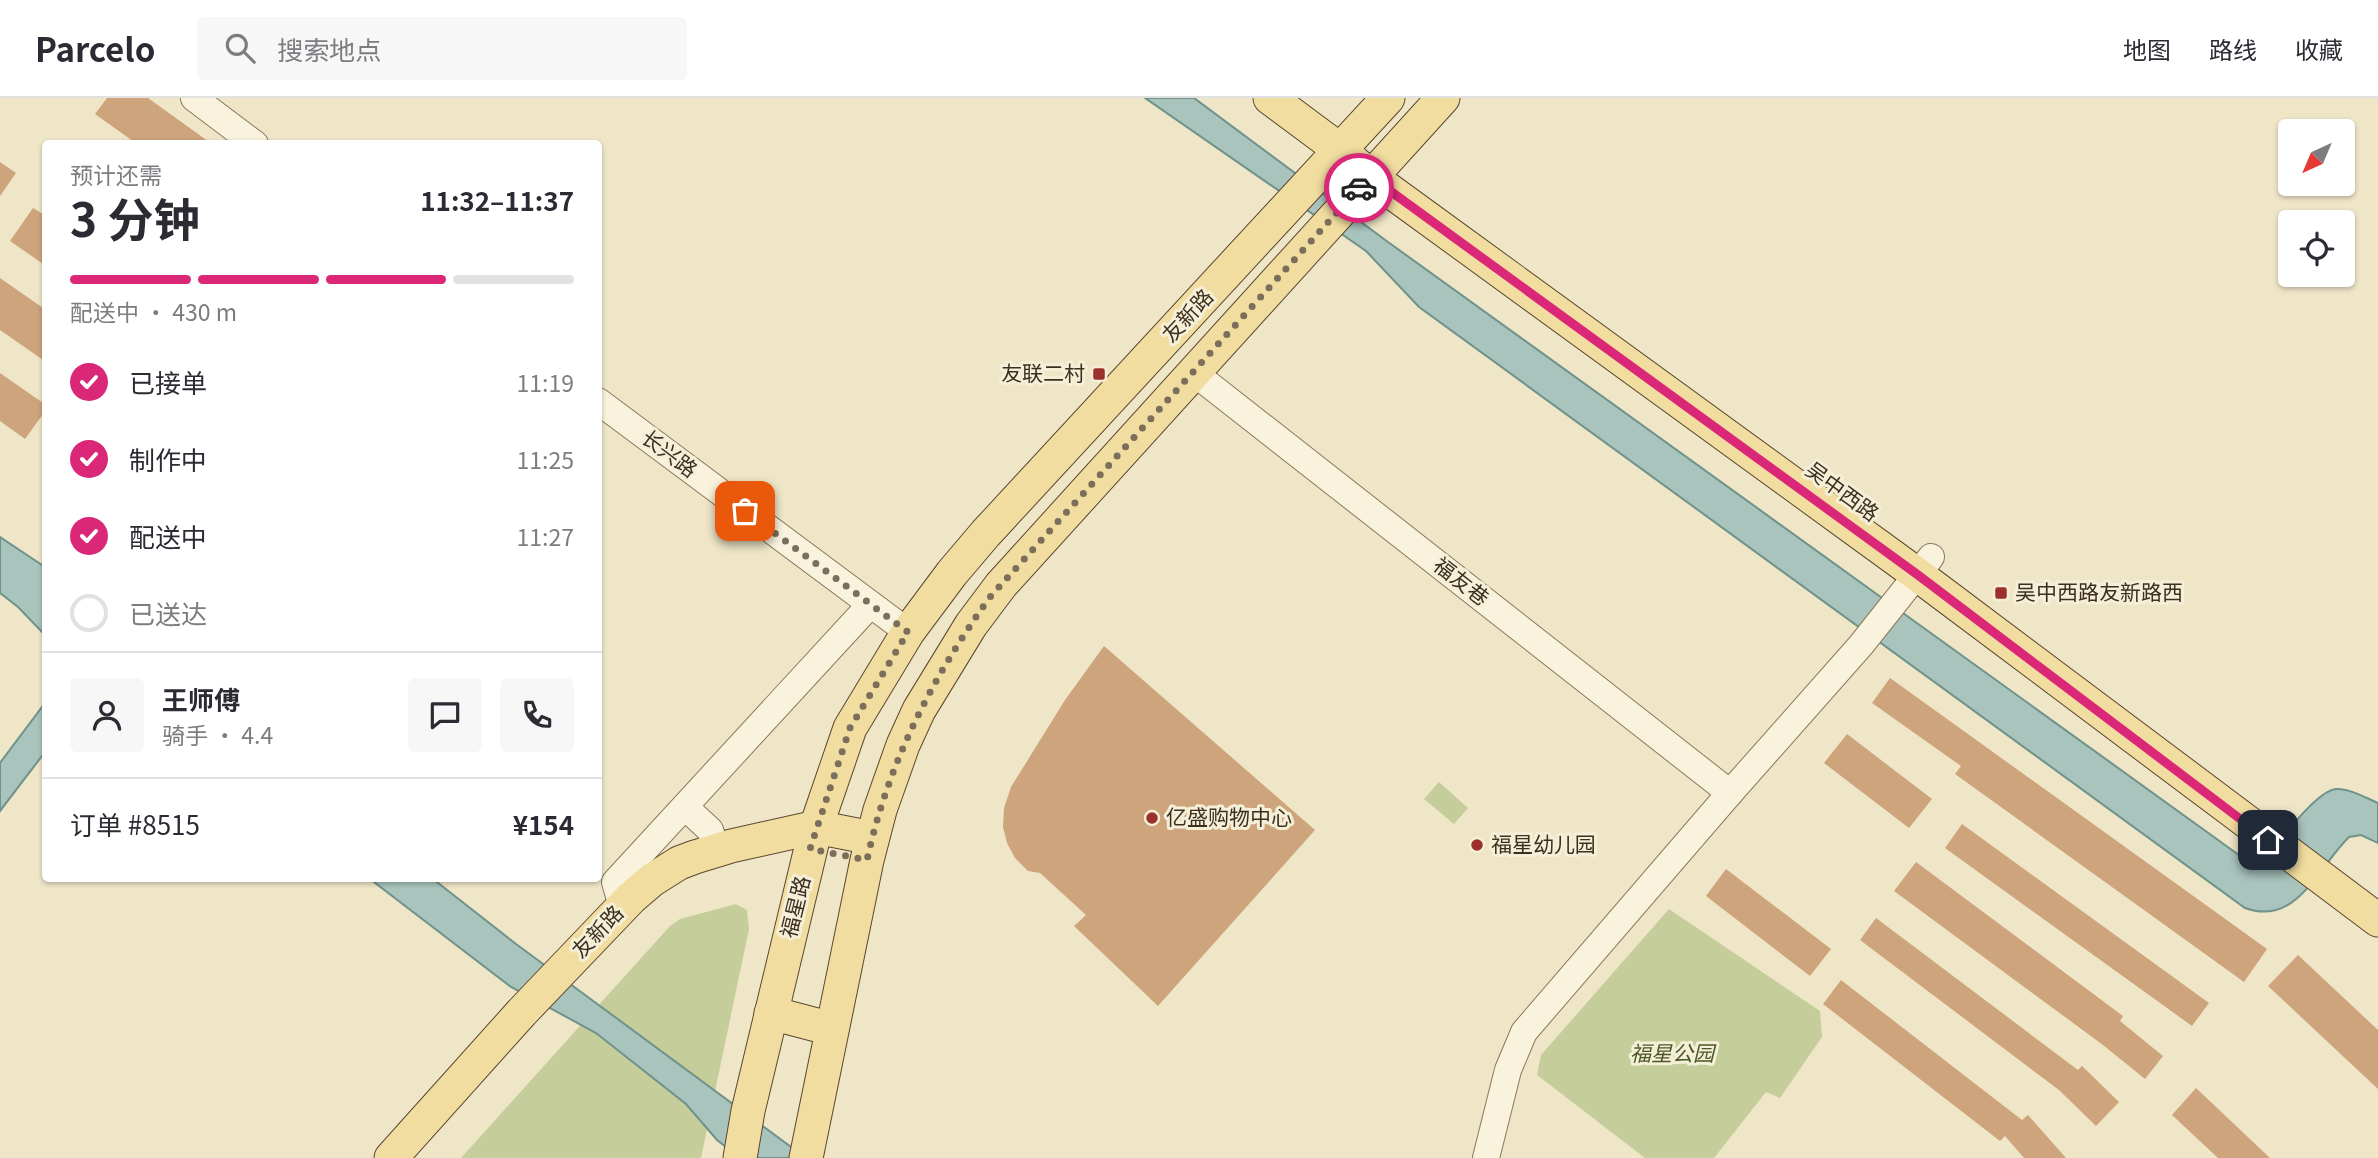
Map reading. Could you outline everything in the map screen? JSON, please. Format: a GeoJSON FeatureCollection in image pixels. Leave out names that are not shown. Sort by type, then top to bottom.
{"type":"FeatureCollection","features":[{"type":"Feature","properties":{"kind":"main road","name":"吴中西路"},"geometry":{"type":"LineString","coordinates":[[1270,98],[1369,178],[1925,566],[2336,875],[2378,920]]}},
{"type":"Feature","properties":{"kind":"main road","name":"吴中西路"},"geometry":{"type":"LineString","coordinates":[[1301,98],[1338,152]]}},
{"type":"Feature","properties":{"kind":"main road","name":"友新路"},"geometry":{"type":"LineString","coordinates":[[986,533],[1388,98]]}},
{"type":"Feature","properties":{"kind":"main road","name":"友新路"},"geometry":{"type":"LineString","coordinates":[[391,1158],[569,976],[640,888],[666,870],[717,851],[813,838],[869,849],[903,745],[931,688],[990,597],[1443,98]]}},
{"type":"Feature","properties":{"kind":"main road","name":"福星路"},"geometry":{"type":"LineString","coordinates":[[740,1158],[748,1111],[813,838],[850,728],[908,632],[986,533]]}},
{"type":"Feature","properties":{"kind":"main road","name":"友新路"},"geometry":{"type":"LineString","coordinates":[[569,976],[673,887],[703,874],[813,838]]}},
{"type":"Feature","properties":{"kind":"main road"},"geometry":{"type":"LineString","coordinates":[[807,1149],[869,849]]}},
{"type":"Feature","properties":{"kind":"main road","name":"吴中西路"},"geometry":{"type":"LineString","coordinates":[[2336,875],[2378,893]]}},
{"type":"Feature","properties":{"kind":"main road"},"geometry":{"type":"LineString","coordinates":[[771,1013],[832,1029]]}},
{"type":"Feature","properties":{"kind":"main road","name":"友新路"},"geometry":{"type":"LineString","coordinates":[[417,1158],[529,1019]]}},
{"type":"Feature","properties":{"kind":"street"},"geometry":{"type":"LineString","coordinates":[[194,98],[250,140]]}},
{"type":"Feature","properties":{"kind":"street","name":"福友巷"},"geometry":{"type":"LineString","coordinates":[[1193,372],[1730,793]]}},
{"type":"Feature","properties":{"kind":"street","name":"长兴路"},"geometry":{"type":"LineString","coordinates":[[602,404],[908,632]]}},
{"type":"Feature","properties":{"kind":"street"},"geometry":{"type":"LineString","coordinates":[[1486,1158],[1508,1070],[1524,1032],[1861,645],[1925,566]]}},
{"type":"Feature","properties":{"kind":"street"},"geometry":{"type":"LineString","coordinates":[[622,907],[615,882],[870,605]]}},
{"type":"Feature","properties":{"kind":"street"},"geometry":{"type":"LineString","coordinates":[[685,807],[710,830],[717,851]]}},
{"type":"Feature","properties":{"kind":"green space"},"geometry":{"type":"Polygon","coordinates":[[[1439,782],[1468,808],[1454,824],[1424,799],[1439,782]]]}},
{"type":"Feature","properties":{"kind":"green space"},"geometry":{"type":"Polygon","coordinates":[[[736,904],[747,910],[749,929],[701,1158],[461,1158],[670,926],[680,919],[736,904]]]}},
{"type":"Feature","properties":{"kind":"green space","name":"福星公园"},"geometry":{"type":"Polygon","coordinates":[[[1669,909],[1820,1011],[1822,1037],[1780,1098],[1766,1092],[1714,1158],[1645,1158],[1537,1075],[1541,1055],[1669,909]]]}},
{"type":"Feature","properties":{"kind":"water"},"geometry":{"type":"Polygon","coordinates":[[[1145,98],[1194,98],[1388,242],[2250,863],[2260,862],[2307,809],[2327,792],[2336,789],[2352,792],[2378,803],[2378,843],[2361,835],[2349,837],[2293,902],[2279,909],[2263,912],[2245,908],[1419,307],[1366,251],[1145,98]]]}},
{"type":"Feature","properties":{"kind":"water"},"geometry":{"type":"Polygon","coordinates":[[[0,537],[42,565],[42,632],[18,607],[0,593],[0,537]]]}},
{"type":"Feature","properties":{"kind":"water"},"geometry":{"type":"Polygon","coordinates":[[[42,707],[42,756],[0,811],[0,763],[42,707]]]}},
{"type":"Feature","properties":{"kind":"water"},"geometry":{"type":"Polygon","coordinates":[[[374,882],[437,882],[516,944],[806,1158],[740,1158],[717,1140],[686,1104],[596,1033],[511,987],[374,882]]]}},
{"type":"Feature","properties":{"kind":"building"},"geometry":{"type":"Polygon","coordinates":[[[107,98],[148,98],[206,140],[131,140],[95,114],[107,98]]]}},
{"type":"Feature","properties":{"kind":"building"},"geometry":{"type":"Polygon","coordinates":[[[0,162],[16,173],[0,196],[0,162]]]}},
{"type":"Feature","properties":{"kind":"building"},"geometry":{"type":"Polygon","coordinates":[[[33,208],[42,214],[42,263],[10,241],[33,208]]]}},
{"type":"Feature","properties":{"kind":"building"},"geometry":{"type":"Polygon","coordinates":[[[0,278],[42,307],[42,359],[0,330],[0,278]]]}},
{"type":"Feature","properties":{"kind":"building"},"geometry":{"type":"Polygon","coordinates":[[[0,373],[42,402],[42,416],[25,439],[0,421],[0,373]]]}},
{"type":"Feature","properties":{"kind":"building","name":"亿盛购物中心"},"geometry":{"type":"Polygon","coordinates":[[[1104,646],[1315,830],[1158,1006],[1074,926],[1086,915],[1040,873],[1028,871],[1015,858],[1003,827],[1004,808],[1011,787],[1065,700],[1104,646]]]}},
{"type":"Feature","properties":{"kind":"building"},"geometry":{"type":"Polygon","coordinates":[[[1890,678],[2267,949],[2244,982],[1955,774],[1961,766],[1872,703],[1890,678]]]}},
{"type":"Feature","properties":{"kind":"building"},"geometry":{"type":"Polygon","coordinates":[[[1847,734],[1932,799],[1909,828],[1824,763],[1847,734]]]}},
{"type":"Feature","properties":{"kind":"building"},"geometry":{"type":"Polygon","coordinates":[[[1962,824],[2209,1003],[2192,1026],[1945,848],[1962,824]]]}},
{"type":"Feature","properties":{"kind":"building"},"geometry":{"type":"Polygon","coordinates":[[[1916,862],[2123,1016],[2120,1021],[2163,1056],[2145,1079],[1894,891],[1916,862]]]}},
{"type":"Feature","properties":{"kind":"building"},"geometry":{"type":"Polygon","coordinates":[[[1726,869],[1831,949],[1810,976],[1706,896],[1726,869]]]}},
{"type":"Feature","properties":{"kind":"building"},"geometry":{"type":"Polygon","coordinates":[[[1876,918],[2078,1070],[2082,1066],[2119,1102],[2096,1126],[2059,1090],[1860,940],[1876,918]]]}},
{"type":"Feature","properties":{"kind":"building"},"geometry":{"type":"Polygon","coordinates":[[[2298,955],[2378,1030],[2378,1089],[2268,986],[2298,955]]]}},
{"type":"Feature","properties":{"kind":"building"},"geometry":{"type":"Polygon","coordinates":[[[1841,980],[2022,1120],[2028,1115],[2066,1158],[2024,1158],[2005,1136],[2000,1141],[1823,1004],[1841,980]]]}},
{"type":"Feature","properties":{"kind":"building"},"geometry":{"type":"Polygon","coordinates":[[[2196,1088],[2270,1158],[2218,1158],[2172,1115],[2196,1088]]]}},
{"type":"Feature","properties":{"kind":"way so far"},"geometry":{"type":"LineString","coordinates":[[745,511],[908,632],[850,728],[810,849],[867,860],[890,779],[919,710],[990,597],[1359,188]]}},
{"type":"Feature","properties":{"kind":"place","name":"友联二村"},"geometry":{"type":"Point","coordinates":[1099,374]}},
{"type":"Feature","properties":{"kind":"place","name":"吴中西路友新路西"},"geometry":{"type":"Point","coordinates":[2001,593]}},
{"type":"Feature","properties":{"kind":"place","name":"亿盛购物中心"},"geometry":{"type":"Point","coordinates":[1152,818]}},
{"type":"Feature","properties":{"kind":"place","name":"福星幼儿园"},"geometry":{"type":"Point","coordinates":[1477,845]}},
{"type":"Feature","properties":{"kind":"route"},"geometry":{"type":"LineString","coordinates":[[1359,188],[1371,177],[1918,575],[2268,840]]}}]}
